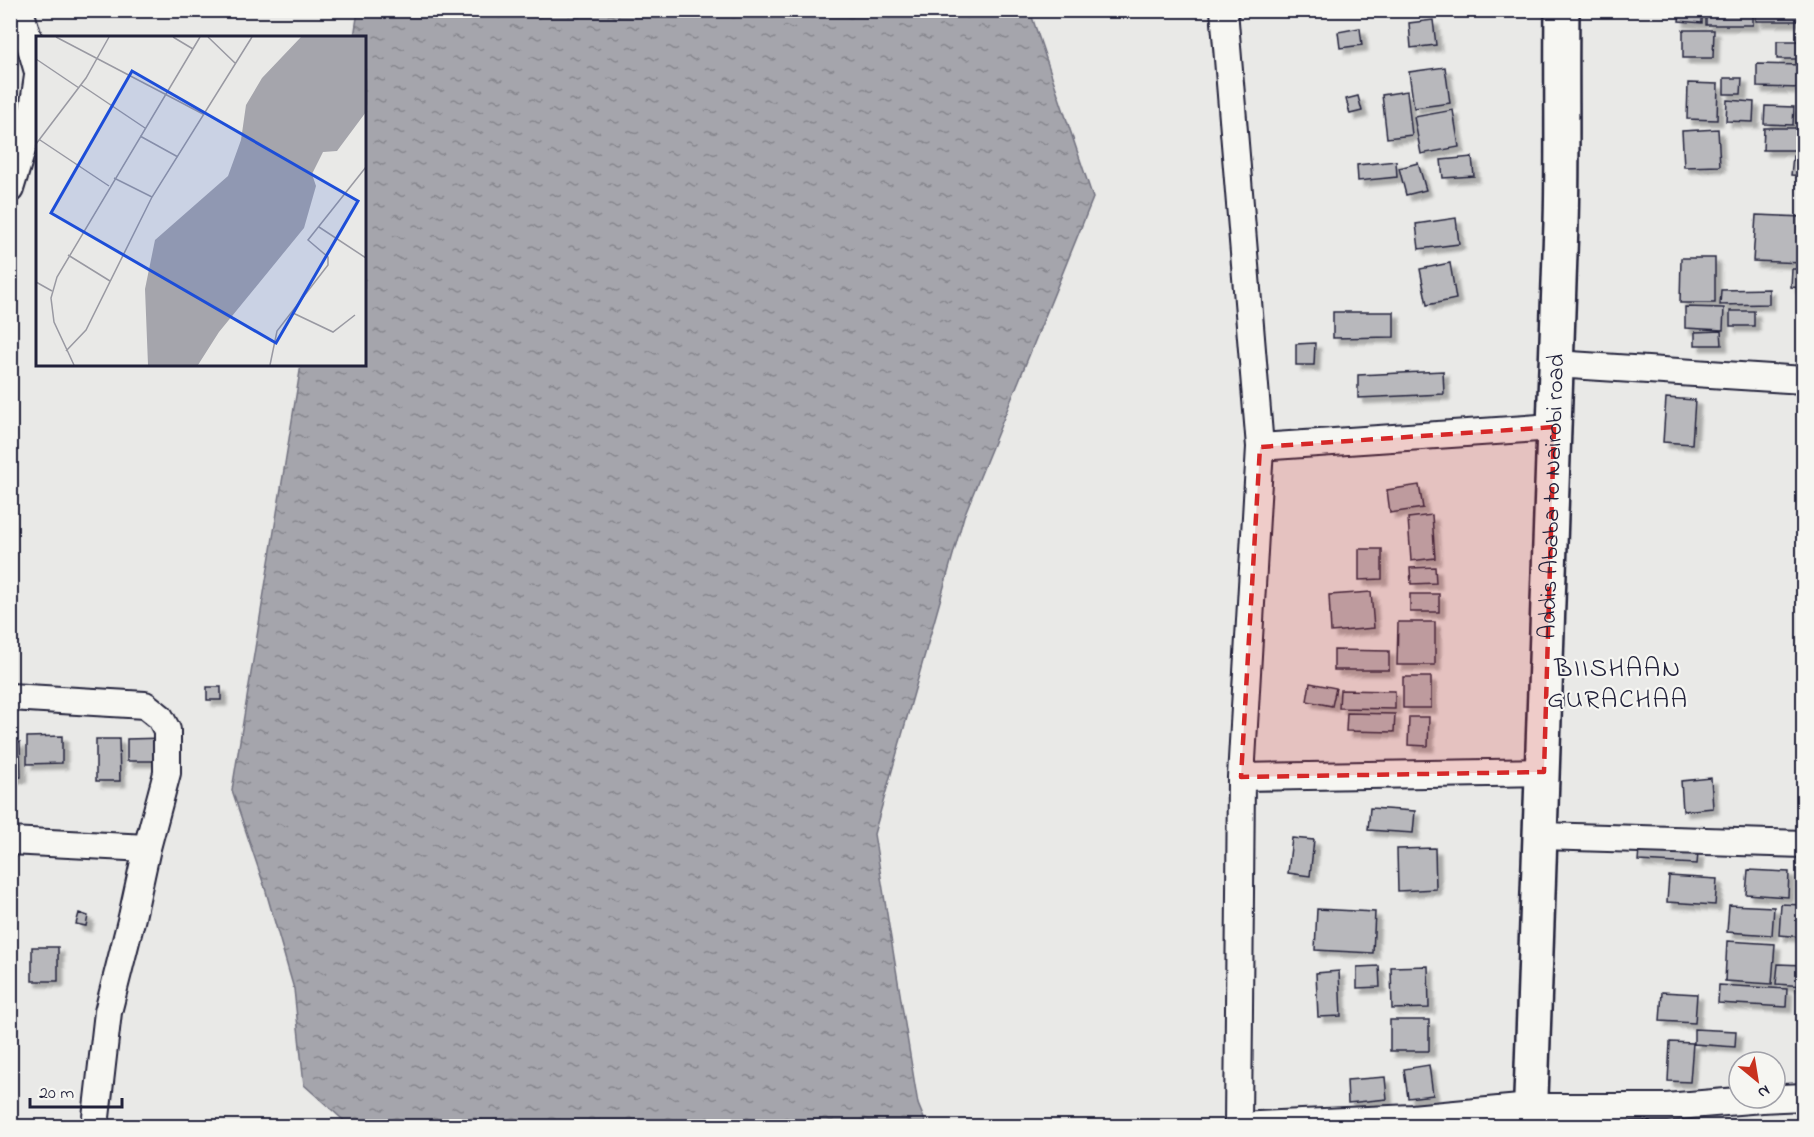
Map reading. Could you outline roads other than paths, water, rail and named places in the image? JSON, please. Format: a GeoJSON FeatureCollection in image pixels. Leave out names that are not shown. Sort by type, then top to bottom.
{"type":"FeatureCollection","features":[{"type":"Feature","properties":{"kind":"highway","name":"Addis Ababa to Nairobi road"},"geometry":{"type":"LineString","coordinates":[[1531,1117],[1550,607],[1555,364],[1561,221],[1562,10]]}},
{"type":"Feature","properties":{"kind":"street"},"geometry":{"type":"LineString","coordinates":[[20,10],[36,65]]}},
{"type":"Feature","properties":{"kind":"street"},"geometry":{"type":"LineString","coordinates":[[1224,10],[1260,447],[1241,777],[1238,1126],[1412,1118],[1531,1117],[1762,1098],[1803,1097]]}},
{"type":"Feature","properties":{"kind":"street"},"geometry":{"type":"LineString","coordinates":[[10,189],[32,117],[36,90]]}},
{"type":"Feature","properties":{"kind":"street"},"geometry":{"type":"LineString","coordinates":[[1555,364],[1803,380]]}},
{"type":"Feature","properties":{"kind":"street"},"geometry":{"type":"LineString","coordinates":[[1260,447],[1554,427]]}},
{"type":"Feature","properties":{"kind":"street"},"geometry":{"type":"LineString","coordinates":[[10,697],[145,705],[160,717],[167,730],[167,773],[108,1012],[95,1126]]}},
{"type":"Feature","properties":{"kind":"street"},"geometry":{"type":"LineString","coordinates":[[1241,777],[1544,772]]}},
{"type":"Feature","properties":{"kind":"street"},"geometry":{"type":"LineString","coordinates":[[1542,836],[1803,844]]}},
{"type":"Feature","properties":{"kind":"street"},"geometry":{"type":"LineString","coordinates":[[10,841],[147,848]]}},
{"type":"Feature","properties":{"kind":"water"},"geometry":{"type":"Polygon","coordinates":[[[358,11],[1030,11],[1093,198],[964,516],[874,834],[918,1104],[927,1126],[350,1126],[304,1085],[294,989],[265,888],[232,790],[301,366],[366,366],[366,36],[354,36],[358,11]]]}},
{"type":"Feature","properties":{"kind":"district","name":"BIISHAAN GURACHAA"},"geometry":{"type":"Point","coordinates":[1618,684]}}]}
